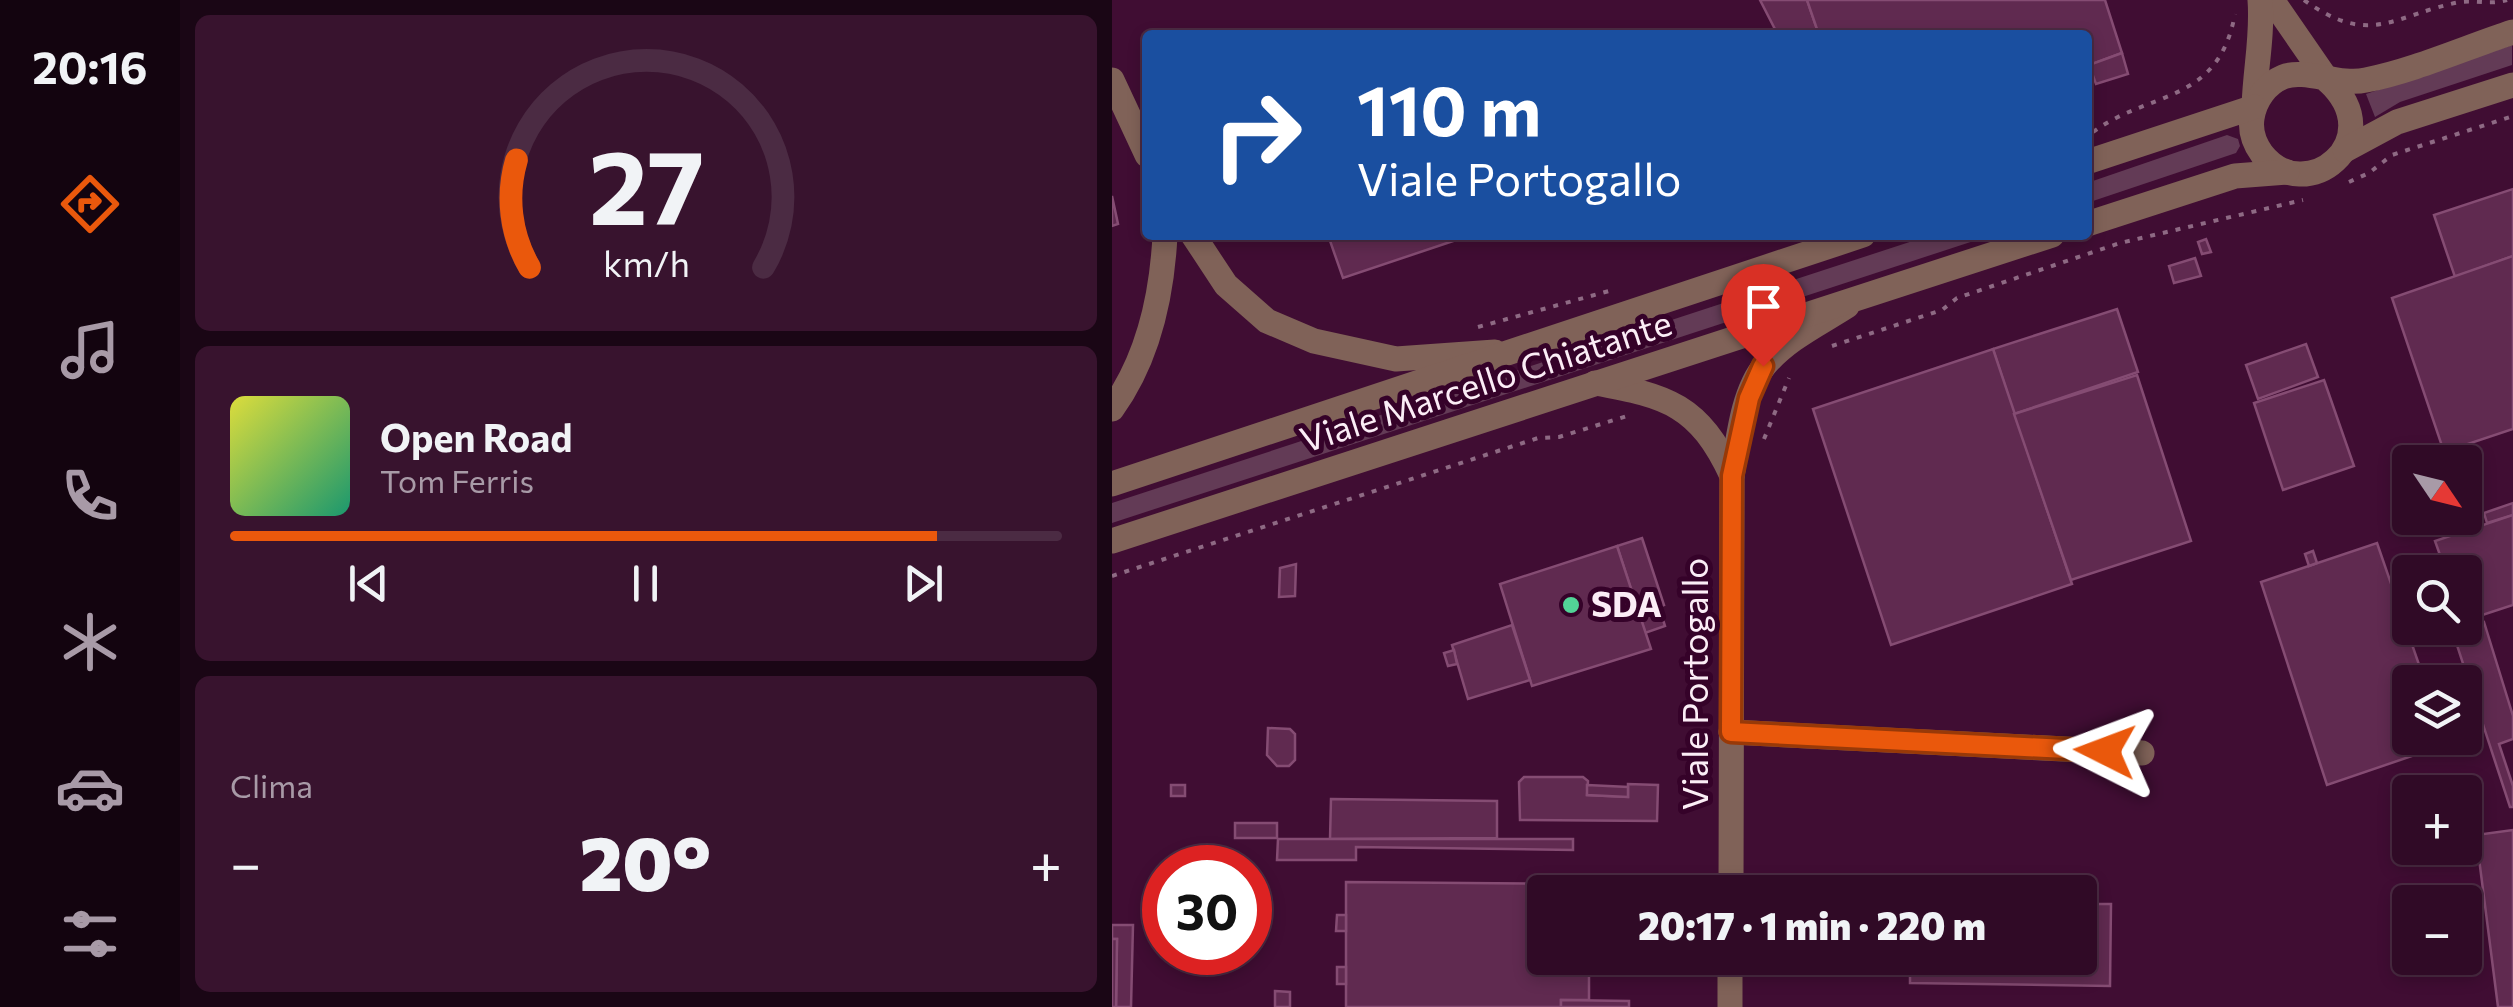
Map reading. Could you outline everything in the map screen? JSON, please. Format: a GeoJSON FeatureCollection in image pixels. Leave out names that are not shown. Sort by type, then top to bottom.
{"type":"FeatureCollection","features":[{"type":"Feature","properties":{"kind":"street"},"geometry":{"type":"LineString","coordinates":[[2272,0],[2328,81],[2342,94],[2351,112],[2352,132],[2345,150]]}},
{"type":"Feature","properties":{"kind":"street"},"geometry":{"type":"LineString","coordinates":[[2248,2],[2262,35],[2251,127],[2256,146],[2269,162],[2287,172]]}},
{"type":"Feature","properties":{"kind":"street"},"geometry":{"type":"LineString","coordinates":[[2092,160],[2254,106],[2266,88],[2285,76],[2307,74],[2328,81],[2364,80],[2512,32]]}},
{"type":"Feature","properties":{"kind":"street"},"geometry":{"type":"LineString","coordinates":[[1112,80],[1142,144]]}},
{"type":"Feature","properties":{"kind":"street"},"geometry":{"type":"LineString","coordinates":[[2092,222],[2234,176],[2309,174],[2330,166],[2345,150],[2397,122],[2512,85]]}},
{"type":"Feature","properties":{"kind":"street"},"geometry":{"type":"LineString","coordinates":[[1112,409],[1142,358],[1158,292],[1164,240]]}},
{"type":"Feature","properties":{"kind":"street"},"geometry":{"type":"LineString","coordinates":[[1196,240],[1226,285],[1267,321],[1314,341],[1396,359],[1510,350]]}},
{"type":"Feature","properties":{"kind":"street","name":"Viale Marcello Chiatante"},"geometry":{"type":"LineString","coordinates":[[1112,484],[1848,240]]}},
{"type":"Feature","properties":{"kind":"street","name":"Viale Marcello Chiatante"},"geometry":{"type":"LineString","coordinates":[[1112,540],[2037,240]]}},
{"type":"Feature","properties":{"kind":"street","name":"Viale Portogallo"},"geometry":{"type":"LineString","coordinates":[[1730,875],[1732,476],[1749,398],[1763,366],[1792,340],[1865,296]]}},
{"type":"Feature","properties":{"kind":"street","name":"Viale Portogallo"},"geometry":{"type":"LineString","coordinates":[[1596,384],[1653,394],[1676,404],[1707,432],[1732,476]]}},
{"type":"Feature","properties":{"kind":"street"},"geometry":{"type":"LineString","coordinates":[[1731,732],[2142,753]]}},
{"type":"Feature","properties":{"kind":"street"},"geometry":{"type":"LineString","coordinates":[[1730,975],[1730,1007]]}},
{"type":"Feature","properties":{"kind":"path"},"geometry":{"type":"LineString","coordinates":[[2304,0],[2335,19],[2372,26],[2388,25],[2463,1],[2507,0]]}},
{"type":"Feature","properties":{"kind":"path"},"geometry":{"type":"LineString","coordinates":[[2092,132],[2114,116],[2168,99],[2201,78],[2215,62],[2248,2]]}},
{"type":"Feature","properties":{"kind":"path"},"geometry":{"type":"LineString","coordinates":[[1462,331],[1616,290]]}},
{"type":"Feature","properties":{"kind":"shaded area"},"geometry":{"type":"Polygon","coordinates":[[[2512,45],[2512,65],[2400,102],[2375,117],[2366,94],[2512,45]]]}},
{"type":"Feature","properties":{"kind":"shaded area"},"geometry":{"type":"Polygon","coordinates":[[[2227,135],[2238,139],[2240,146],[2236,153],[2092,201],[2092,181],[2227,135]]]}},
{"type":"Feature","properties":{"kind":"shaded area"},"geometry":{"type":"Polygon","coordinates":[[[1916,240],[1977,240],[1112,523],[1112,503],[1916,240]]]}},
{"type":"Feature","properties":{"kind":"building"},"geometry":{"type":"Polygon","coordinates":[[[1760,0],[1807,0],[1817,30],[1775,30],[1760,0]]]}},
{"type":"Feature","properties":{"kind":"building"},"geometry":{"type":"Polygon","coordinates":[[[1807,0],[2105,0],[2122,53],[2092,64],[2092,30],[1817,30],[1807,0]]]}},
{"type":"Feature","properties":{"kind":"building"},"geometry":{"type":"Polygon","coordinates":[[[2122,53],[2128,74],[2096,84],[2092,64],[2122,53]]]}},
{"type":"Feature","properties":{"kind":"building"},"geometry":{"type":"Polygon","coordinates":[[[2513,189],[2513,256],[2455,277],[2434,215],[2513,189]]]}},
{"type":"Feature","properties":{"kind":"building"},"geometry":{"type":"Polygon","coordinates":[[[1112,196],[1118,224],[1112,226],[1112,196]]]}},
{"type":"Feature","properties":{"kind":"building"},"geometry":{"type":"Polygon","coordinates":[[[2206,239],[2211,252],[2202,254],[2198,242],[2206,239]]]}},
{"type":"Feature","properties":{"kind":"building"},"geometry":{"type":"Polygon","coordinates":[[[1330,240],[1456,240],[1343,278],[1330,240]]]}},
{"type":"Feature","properties":{"kind":"building"},"geometry":{"type":"Polygon","coordinates":[[[2513,256],[2513,429],[2465,445],[2442,445],[2392,298],[2513,256]]]}},
{"type":"Feature","properties":{"kind":"building"},"geometry":{"type":"Polygon","coordinates":[[[2195,258],[2201,276],[2174,283],[2169,266],[2195,258]]]}},
{"type":"Feature","properties":{"kind":"building"},"geometry":{"type":"Polygon","coordinates":[[[2117,309],[2138,372],[2014,414],[1993,349],[2117,309]]]}},
{"type":"Feature","properties":{"kind":"building"},"geometry":{"type":"Polygon","coordinates":[[[2306,344],[2318,377],[2258,399],[2246,365],[2306,344]]]}},
{"type":"Feature","properties":{"kind":"building"},"geometry":{"type":"Polygon","coordinates":[[[1993,349],[2072,584],[1891,645],[1813,409],[1993,349]]]}},
{"type":"Feature","properties":{"kind":"building"},"geometry":{"type":"Polygon","coordinates":[[[2137,375],[2191,541],[2071,580],[2014,414],[2137,375]]]}},
{"type":"Feature","properties":{"kind":"building"},"geometry":{"type":"Polygon","coordinates":[[[2324,380],[2354,466],[2283,490],[2254,403],[2324,380]]]}},
{"type":"Feature","properties":{"kind":"building"},"geometry":{"type":"Polygon","coordinates":[[[2513,503],[2513,515],[2487,523],[2484,513],[2513,503]]]}},
{"type":"Feature","properties":{"kind":"building"},"geometry":{"type":"Polygon","coordinates":[[[2513,515],[2513,605],[2482,615],[2482,555],[2440,555],[2435,541],[2453,535],[2482,535],[2482,525],[2513,515]]]}},
{"type":"Feature","properties":{"kind":"building"},"geometry":{"type":"Polygon","coordinates":[[[1642,538],[1664,605],[1659,607],[1665,626],[1645,633],[1617,546],[1642,538]]]}},
{"type":"Feature","properties":{"kind":"building"},"geometry":{"type":"Polygon","coordinates":[[[2377,543],[2392,586],[2392,645],[2412,645],[2419,665],[2392,665],[2392,755],[2415,755],[2327,785],[2261,582],[2377,543]]]}},
{"type":"Feature","properties":{"kind":"building","name":"SDA"},"geometry":{"type":"Polygon","coordinates":[[[1617,546],[1651,649],[1532,686],[1500,584],[1617,546]]]}},
{"type":"Feature","properties":{"kind":"building"},"geometry":{"type":"Polygon","coordinates":[[[2313,551],[2317,563],[2309,566],[2305,554],[2313,551]]]}},
{"type":"Feature","properties":{"kind":"building"},"geometry":{"type":"Polygon","coordinates":[[[1296,564],[1295,596],[1279,597],[1280,568],[1296,564]]]}},
{"type":"Feature","properties":{"kind":"building"},"geometry":{"type":"Polygon","coordinates":[[[2482,622],[2513,716],[2513,739],[2499,744],[2513,786],[2513,807],[2482,722],[2482,665],[2463,665],[2457,645],[2482,645],[2482,622]]]}},
{"type":"Feature","properties":{"kind":"building"},"geometry":{"type":"Polygon","coordinates":[[[1512,625],[1530,680],[1468,699],[1452,645],[1512,625]]]}},
{"type":"Feature","properties":{"kind":"building"},"geometry":{"type":"Polygon","coordinates":[[[1454,650],[1457,664],[1448,666],[1444,653],[1454,650]]]}},
{"type":"Feature","properties":{"kind":"building"},"geometry":{"type":"Polygon","coordinates":[[[1268,728],[1290,729],[1295,734],[1295,760],[1289,766],[1277,766],[1267,755],[1268,728]]]}},
{"type":"Feature","properties":{"kind":"building"},"geometry":{"type":"Polygon","coordinates":[[[1524,777],[1583,777],[1588,781],[1587,795],[1628,797],[1628,784],[1658,785],[1657,821],[1520,820],[1519,782],[1524,777]]]}},
{"type":"Feature","properties":{"kind":"building"},"geometry":{"type":"Polygon","coordinates":[[[1171,785],[1185,785],[1185,796],[1171,796],[1171,785]]]}},
{"type":"Feature","properties":{"kind":"building"},"geometry":{"type":"Polygon","coordinates":[[[1587,785],[1628,787],[1628,797],[1587,795],[1587,785]]]}},
{"type":"Feature","properties":{"kind":"building"},"geometry":{"type":"Polygon","coordinates":[[[1331,799],[1497,801],[1497,838],[1330,839],[1331,799]]]}},
{"type":"Feature","properties":{"kind":"building"},"geometry":{"type":"Polygon","coordinates":[[[1235,823],[1277,823],[1277,838],[1235,838],[1235,823]]]}},
{"type":"Feature","properties":{"kind":"building"},"geometry":{"type":"Polygon","coordinates":[[[2513,830],[2513,1007],[2498,1007],[2480,865],[2482,834],[2513,830]]]}},
{"type":"Feature","properties":{"kind":"building"},"geometry":{"type":"Polygon","coordinates":[[[1278,839],[1573,839],[1573,850],[1356,847],[1356,860],[1277,860],[1278,839]]]}},
{"type":"Feature","properties":{"kind":"building"},"geometry":{"type":"Polygon","coordinates":[[[1346,882],[1527,884],[1527,975],[1589,975],[1589,1000],[1561,1000],[1561,1007],[1346,1007],[1346,882]]]}},
{"type":"Feature","properties":{"kind":"building"},"geometry":{"type":"Polygon","coordinates":[[[2097,904],[2111,904],[2110,986],[1910,983],[1910,975],[2097,975],[2097,904]]]}},
{"type":"Feature","properties":{"kind":"building"},"geometry":{"type":"Polygon","coordinates":[[[1337,915],[1346,915],[1346,931],[1336,931],[1337,915]]]}},
{"type":"Feature","properties":{"kind":"building"},"geometry":{"type":"Polygon","coordinates":[[[1112,925],[1133,925],[1131,1007],[1116,1007],[1117,939],[1112,939],[1112,925]]]}},
{"type":"Feature","properties":{"kind":"building"},"geometry":{"type":"Polygon","coordinates":[[[1112,939],[1117,939],[1116,1007],[1112,1007],[1112,939]]]}},
{"type":"Feature","properties":{"kind":"building"},"geometry":{"type":"Polygon","coordinates":[[[1337,967],[1346,967],[1346,984],[1337,984],[1337,967]]]}},
{"type":"Feature","properties":{"kind":"building"},"geometry":{"type":"Polygon","coordinates":[[[1275,991],[1290,992],[1290,1007],[1275,1007],[1275,991]]]}},
{"type":"Feature","properties":{"kind":"building"},"geometry":{"type":"Polygon","coordinates":[[[1561,1000],[1629,1001],[1629,1007],[1561,1007],[1561,1000]]]}},
{"type":"Feature","properties":{"kind":"place","name":"SDA"},"geometry":{"type":"Point","coordinates":[1571,605]}},
{"type":"Feature","properties":{"kind":"route"},"geometry":{"type":"LineString","coordinates":[[1763,366],[1749,398],[1732,476],[1731,732],[2105,751]]}}]}
